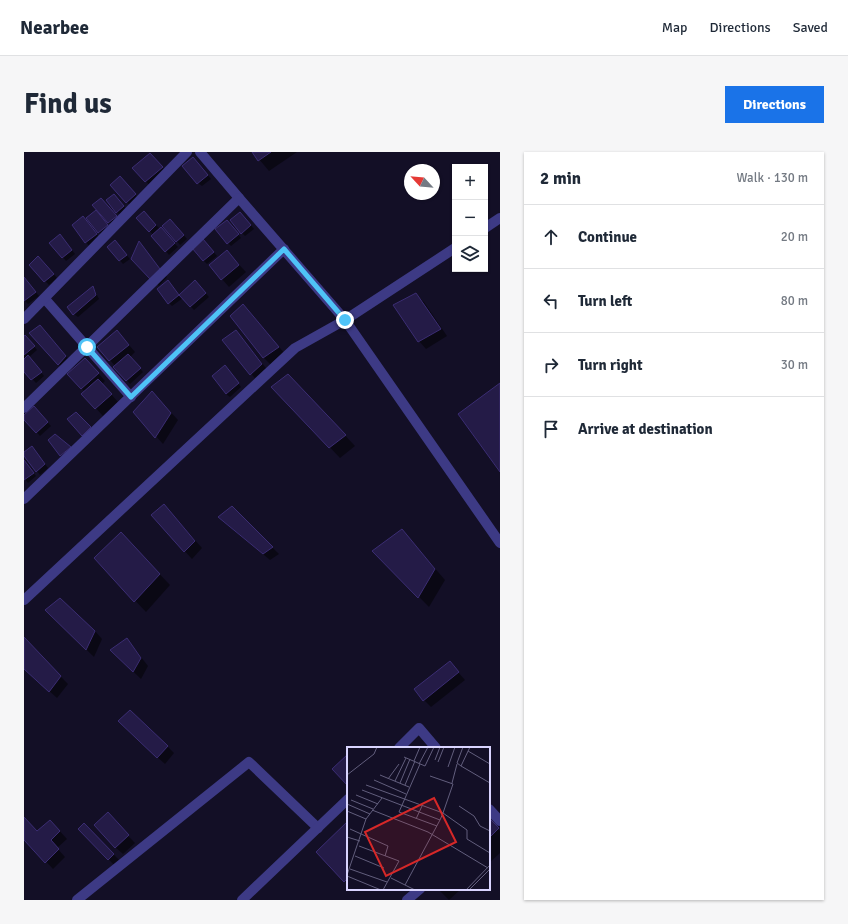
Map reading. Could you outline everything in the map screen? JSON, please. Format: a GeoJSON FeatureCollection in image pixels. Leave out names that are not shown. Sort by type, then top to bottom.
{"type":"FeatureCollection","features":[{"type":"Feature","properties":{"kind":"street"},"geometry":{"type":"LineString","coordinates":[[24,319],[187,152]]}},
{"type":"Feature","properties":{"kind":"street"},"geometry":{"type":"LineString","coordinates":[[200,152],[345,320],[500,543]]}},
{"type":"Feature","properties":{"kind":"street"},"geometry":{"type":"LineString","coordinates":[[24,408],[239,198]]}},
{"type":"Feature","properties":{"kind":"street"},"geometry":{"type":"LineString","coordinates":[[488,226],[500,218]]}},
{"type":"Feature","properties":{"kind":"street"},"geometry":{"type":"LineString","coordinates":[[24,499],[284,249]]}},
{"type":"Feature","properties":{"kind":"street"},"geometry":{"type":"LineString","coordinates":[[24,600],[295,348],[345,320],[452,250]]}},
{"type":"Feature","properties":{"kind":"street"},"geometry":{"type":"LineString","coordinates":[[45,299],[131,397]]}},
{"type":"Feature","properties":{"kind":"street"},"geometry":{"type":"LineString","coordinates":[[400,747],[419,728],[435,747]]}},
{"type":"Feature","properties":{"kind":"street"},"geometry":{"type":"LineString","coordinates":[[77,900],[248,762],[318,828]]}},
{"type":"Feature","properties":{"kind":"street"},"geometry":{"type":"LineString","coordinates":[[242,900],[347,800]]}},
{"type":"Feature","properties":{"kind":"street"},"geometry":{"type":"LineString","coordinates":[[490,810],[500,821]]}},
{"type":"Feature","properties":{"kind":"street"},"geometry":{"type":"LineString","coordinates":[[407,900],[419,890]]}},
{"type":"Feature","properties":{"kind":"building"},"geometry":{"type":"Polygon","coordinates":[[[252,152],[271,152],[258,161],[252,152]]]}},
{"type":"Feature","properties":{"kind":"building"},"geometry":{"type":"Polygon","coordinates":[[[150,153],[163,167],[145,182],[132,168],[150,153]]]}},
{"type":"Feature","properties":{"kind":"building"},"geometry":{"type":"Polygon","coordinates":[[[193,157],[208,175],[197,184],[182,166],[193,157]]]}},
{"type":"Feature","properties":{"kind":"building"},"geometry":{"type":"Polygon","coordinates":[[[120,176],[136,194],[126,203],[110,185],[120,176]]]}},
{"type":"Feature","properties":{"kind":"building"},"geometry":{"type":"Polygon","coordinates":[[[114,194],[124,206],[116,213],[106,200],[114,194]]]}},
{"type":"Feature","properties":{"kind":"building"},"geometry":{"type":"Polygon","coordinates":[[[101,198],[117,216],[108,223],[92,205],[101,198]]]}},
{"type":"Feature","properties":{"kind":"building"},"geometry":{"type":"Polygon","coordinates":[[[96,210],[108,225],[98,233],[86,218],[96,210]]]}},
{"type":"Feature","properties":{"kind":"building"},"geometry":{"type":"Polygon","coordinates":[[[144,211],[156,225],[149,232],[136,218],[144,211]]]}},
{"type":"Feature","properties":{"kind":"building"},"geometry":{"type":"Polygon","coordinates":[[[240,212],[251,225],[241,234],[230,220],[240,212]]]}},
{"type":"Feature","properties":{"kind":"building"},"geometry":{"type":"Polygon","coordinates":[[[83,216],[97,234],[85,243],[72,225],[83,216]]]}},
{"type":"Feature","properties":{"kind":"building"},"geometry":{"type":"Polygon","coordinates":[[[170,219],[184,235],[176,242],[162,226],[170,219]]]}},
{"type":"Feature","properties":{"kind":"building"},"geometry":{"type":"Polygon","coordinates":[[[227,220],[239,234],[227,244],[215,229],[227,220]]]}},
{"type":"Feature","properties":{"kind":"building"},"geometry":{"type":"Polygon","coordinates":[[[161,227],[175,243],[165,252],[151,236],[161,227]]]}},
{"type":"Feature","properties":{"kind":"building"},"geometry":{"type":"Polygon","coordinates":[[[60,234],[72,250],[62,258],[49,243],[60,234]]]}},
{"type":"Feature","properties":{"kind":"building"},"geometry":{"type":"Polygon","coordinates":[[[203,239],[214,252],[203,261],[192,248],[203,239]]]}},
{"type":"Feature","properties":{"kind":"building"},"geometry":{"type":"Polygon","coordinates":[[[115,240],[127,255],[119,261],[107,247],[115,240]]]}},
{"type":"Feature","properties":{"kind":"building"},"geometry":{"type":"Polygon","coordinates":[[[139,241],[160,269],[151,280],[131,259],[139,241]]]}},
{"type":"Feature","properties":{"kind":"building"},"geometry":{"type":"Polygon","coordinates":[[[227,250],[239,265],[221,280],[209,265],[227,250]]]}},
{"type":"Feature","properties":{"kind":"building"},"geometry":{"type":"Polygon","coordinates":[[[38,256],[54,274],[44,282],[29,265],[38,256]]]}},
{"type":"Feature","properties":{"kind":"building"},"geometry":{"type":"Polygon","coordinates":[[[24,277],[36,292],[24,301],[24,277]]]}},
{"type":"Feature","properties":{"kind":"building"},"geometry":{"type":"Polygon","coordinates":[[[168,280],[179,295],[168,304],[157,289],[168,280]]]}},
{"type":"Feature","properties":{"kind":"building"},"geometry":{"type":"Polygon","coordinates":[[[195,280],[206,293],[190,307],[179,295],[195,280]]]}},
{"type":"Feature","properties":{"kind":"building"},"geometry":{"type":"Polygon","coordinates":[[[93,286],[96,295],[73,315],[67,307],[93,286]]]}},
{"type":"Feature","properties":{"kind":"building"},"geometry":{"type":"Polygon","coordinates":[[[416,293],[441,329],[418,342],[393,305],[416,293]]]}},
{"type":"Feature","properties":{"kind":"building"},"geometry":{"type":"Polygon","coordinates":[[[243,304],[279,347],[263,358],[230,316],[243,304]]]}},
{"type":"Feature","properties":{"kind":"building"},"geometry":{"type":"Polygon","coordinates":[[[40,325],[66,356],[58,365],[29,333],[40,325]]]}},
{"type":"Feature","properties":{"kind":"building"},"geometry":{"type":"Polygon","coordinates":[[[117,330],[129,345],[109,361],[97,347],[117,330]]]}},
{"type":"Feature","properties":{"kind":"building"},"geometry":{"type":"Polygon","coordinates":[[[236,330],[262,364],[250,375],[222,340],[236,330]]]}},
{"type":"Feature","properties":{"kind":"building"},"geometry":{"type":"Polygon","coordinates":[[[25,335],[35,346],[24,355],[24,336],[25,335]]]}},
{"type":"Feature","properties":{"kind":"building"},"geometry":{"type":"Polygon","coordinates":[[[128,354],[141,368],[126,381],[113,367],[128,354]]]}},
{"type":"Feature","properties":{"kind":"building"},"geometry":{"type":"Polygon","coordinates":[[[28,355],[42,372],[31,380],[24,372],[24,359],[28,355]]]}},
{"type":"Feature","properties":{"kind":"building"},"geometry":{"type":"Polygon","coordinates":[[[85,358],[99,373],[81,389],[67,374],[85,358]]]}},
{"type":"Feature","properties":{"kind":"building"},"geometry":{"type":"Polygon","coordinates":[[[225,365],[239,383],[226,394],[212,376],[225,365]]]}},
{"type":"Feature","properties":{"kind":"building"},"geometry":{"type":"Polygon","coordinates":[[[288,374],[346,435],[329,448],[271,387],[288,374]]]}},
{"type":"Feature","properties":{"kind":"building"},"geometry":{"type":"Polygon","coordinates":[[[98,379],[112,394],[95,409],[81,394],[98,379]]]}},
{"type":"Feature","properties":{"kind":"building"},"geometry":{"type":"Polygon","coordinates":[[[500,383],[500,472],[458,414],[500,383]]]}},
{"type":"Feature","properties":{"kind":"building"},"geometry":{"type":"Polygon","coordinates":[[[152,391],[171,413],[155,438],[133,412],[152,391]]]}},
{"type":"Feature","properties":{"kind":"building"},"geometry":{"type":"Polygon","coordinates":[[[34,406],[48,422],[36,433],[24,420],[24,415],[34,406]]]}},
{"type":"Feature","properties":{"kind":"building"},"geometry":{"type":"Polygon","coordinates":[[[76,412],[91,427],[82,436],[67,419],[76,412]]]}},
{"type":"Feature","properties":{"kind":"building"},"geometry":{"type":"Polygon","coordinates":[[[55,434],[71,447],[60,456],[48,440],[55,434]]]}},
{"type":"Feature","properties":{"kind":"building"},"geometry":{"type":"Polygon","coordinates":[[[32,446],[45,464],[36,472],[24,456],[24,452],[32,446]]]}},
{"type":"Feature","properties":{"kind":"building"},"geometry":{"type":"Polygon","coordinates":[[[24,460],[34,473],[24,480],[24,460]]]}},
{"type":"Feature","properties":{"kind":"building"},"geometry":{"type":"Polygon","coordinates":[[[164,504],[195,541],[184,552],[151,515],[164,504]]]}},
{"type":"Feature","properties":{"kind":"building"},"geometry":{"type":"Polygon","coordinates":[[[232,506],[273,547],[263,554],[218,517],[232,506]]]}},
{"type":"Feature","properties":{"kind":"building"},"geometry":{"type":"Polygon","coordinates":[[[402,529],[435,569],[418,598],[372,551],[402,529]]]}},
{"type":"Feature","properties":{"kind":"building"},"geometry":{"type":"Polygon","coordinates":[[[121,532],[160,574],[134,602],[94,558],[121,532]]]}},
{"type":"Feature","properties":{"kind":"building"},"geometry":{"type":"Polygon","coordinates":[[[60,598],[95,631],[86,650],[45,610],[60,598]]]}},
{"type":"Feature","properties":{"kind":"building"},"geometry":{"type":"Polygon","coordinates":[[[24,637],[61,676],[49,692],[24,669],[24,637]]]}},
{"type":"Feature","properties":{"kind":"building"},"geometry":{"type":"Polygon","coordinates":[[[127,638],[141,658],[133,672],[110,650],[127,638]]]}},
{"type":"Feature","properties":{"kind":"building"},"geometry":{"type":"Polygon","coordinates":[[[450,661],[459,672],[423,701],[414,689],[450,661]]]}},
{"type":"Feature","properties":{"kind":"building"},"geometry":{"type":"Polygon","coordinates":[[[130,710],[168,746],[157,758],[118,721],[130,710]]]}},
{"type":"Feature","properties":{"kind":"building"},"geometry":{"type":"Polygon","coordinates":[[[347,755],[347,785],[332,769],[347,755]]]}},
{"type":"Feature","properties":{"kind":"building"},"geometry":{"type":"Polygon","coordinates":[[[108,812],[129,835],[115,848],[94,825],[108,812]]]}},
{"type":"Feature","properties":{"kind":"building"},"geometry":{"type":"Polygon","coordinates":[[[24,817],[37,831],[50,820],[60,831],[51,840],[59,849],[45,863],[24,840],[24,817]]]}},
{"type":"Feature","properties":{"kind":"building"},"geometry":{"type":"Polygon","coordinates":[[[490,819],[499,828],[490,837],[490,819]]]}},
{"type":"Feature","properties":{"kind":"building"},"geometry":{"type":"Polygon","coordinates":[[[347,822],[347,879],[344,882],[316,852],[347,822]]]}},
{"type":"Feature","properties":{"kind":"building"},"geometry":{"type":"Polygon","coordinates":[[[84,823],[114,854],[108,860],[78,829],[84,823]]]}},
{"type":"Feature","properties":{"kind":"route"},"geometry":{"type":"LineString","coordinates":[[87,347],[131,397],[284,249],[345,320]]}}]}
